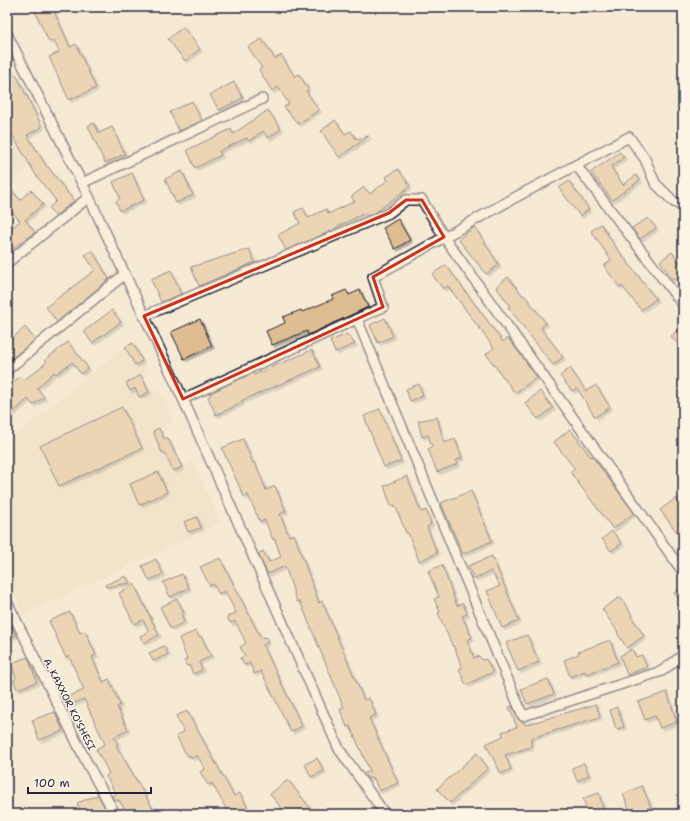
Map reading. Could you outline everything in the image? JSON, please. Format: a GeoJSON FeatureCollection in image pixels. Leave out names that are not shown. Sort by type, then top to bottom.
{"type":"FeatureCollection","features":[{"type":"Feature","properties":{"kind":"street"},"geometry":{"type":"LineString","coordinates":[[7,34],[89,197],[125,274],[183,399],[339,749],[385,814]]}},
{"type":"Feature","properties":{"kind":"street"},"geometry":{"type":"LineString","coordinates":[[82,183],[262,99]]}},
{"type":"Feature","properties":{"kind":"street"},"geometry":{"type":"LineString","coordinates":[[183,399],[383,307],[373,277],[516,196],[629,138],[645,159],[655,183],[674,202],[683,206]]}},
{"type":"Feature","properties":{"kind":"street"},"geometry":{"type":"LineString","coordinates":[[576,165],[683,305]]}},
{"type":"Feature","properties":{"kind":"street"},"geometry":{"type":"LineString","coordinates":[[7,263],[89,197]]}},
{"type":"Feature","properties":{"kind":"street"},"geometry":{"type":"LineString","coordinates":[[144,316],[389,213],[406,200],[422,200],[444,237],[683,572]]}},
{"type":"Feature","properties":{"kind":"street"},"geometry":{"type":"LineString","coordinates":[[7,370],[125,274]]}},
{"type":"Feature","properties":{"kind":"street"},"geometry":{"type":"LineString","coordinates":[[357,319],[523,716],[662,671],[683,655]]}},
{"type":"Feature","properties":{"kind":"street","name":"A. KAXXOR KO'SHESI"},"geometry":{"type":"LineString","coordinates":[[7,602],[86,761],[115,814]]}},
{"type":"Feature","properties":{"kind":"highlighted area"},"geometry":{"type":"Polygon","coordinates":[[[406,200],[422,200],[444,237],[373,277],[383,307],[183,399],[144,316],[389,213],[406,200]]]}},
{"type":"Feature","properties":{"kind":"shaded area"},"geometry":{"type":"Polygon","coordinates":[[[7,67],[12,76],[16,74],[42,127],[27,135],[31,142],[31,165],[7,186],[7,67]]]}},
{"type":"Feature","properties":{"kind":"shaded area"},"geometry":{"type":"Polygon","coordinates":[[[133,343],[148,372],[141,376],[149,392],[158,387],[173,422],[159,428],[164,439],[167,437],[182,467],[193,461],[220,523],[23,615],[7,571],[7,442],[125,347],[133,343]]]}},
{"type":"Feature","properties":{"kind":"building"},"geometry":{"type":"Polygon","coordinates":[[[33,7],[52,7],[70,47],[76,44],[96,88],[69,100],[49,57],[59,52],[54,40],[49,42],[33,7]]]}},
{"type":"Feature","properties":{"kind":"building"},"geometry":{"type":"Polygon","coordinates":[[[183,27],[200,49],[185,61],[168,39],[183,27]]]}},
{"type":"Feature","properties":{"kind":"building"},"geometry":{"type":"Polygon","coordinates":[[[262,39],[275,59],[281,55],[295,77],[299,74],[308,89],[306,91],[319,110],[298,124],[284,107],[289,104],[278,87],[272,91],[259,70],[262,68],[248,47],[262,39]]]}},
{"type":"Feature","properties":{"kind":"building"},"geometry":{"type":"Polygon","coordinates":[[[7,67],[12,76],[16,74],[42,127],[27,135],[47,167],[74,201],[55,216],[49,208],[56,201],[36,175],[7,126],[7,67]]]}},
{"type":"Feature","properties":{"kind":"building"},"geometry":{"type":"Polygon","coordinates":[[[234,82],[243,98],[219,110],[210,95],[234,82]]]}},
{"type":"Feature","properties":{"kind":"building"},"geometry":{"type":"Polygon","coordinates":[[[192,101],[202,121],[179,131],[170,112],[192,101]]]}},
{"type":"Feature","properties":{"kind":"building"},"geometry":{"type":"Polygon","coordinates":[[[268,110],[281,129],[268,138],[263,131],[249,141],[247,138],[219,151],[221,155],[195,168],[187,150],[231,129],[233,134],[268,110]]]}},
{"type":"Feature","properties":{"kind":"building"},"geometry":{"type":"Polygon","coordinates":[[[335,120],[345,134],[351,131],[356,139],[369,136],[339,157],[321,131],[335,120]]]}},
{"type":"Feature","properties":{"kind":"building"},"geometry":{"type":"Polygon","coordinates":[[[94,123],[99,133],[112,127],[125,154],[105,163],[88,126],[94,123]]]}},
{"type":"Feature","properties":{"kind":"building"},"geometry":{"type":"Polygon","coordinates":[[[620,152],[624,157],[611,167],[623,185],[636,175],[640,180],[612,200],[591,172],[620,152]]]}},
{"type":"Feature","properties":{"kind":"building"},"geometry":{"type":"Polygon","coordinates":[[[398,169],[410,186],[375,213],[367,216],[365,213],[335,228],[336,229],[286,250],[278,235],[300,223],[294,212],[303,208],[308,218],[326,209],[328,214],[355,201],[351,197],[364,187],[370,194],[388,180],[386,177],[398,169]]]}},
{"type":"Feature","properties":{"kind":"building"},"geometry":{"type":"Polygon","coordinates":[[[182,171],[193,195],[176,203],[165,179],[182,171]]]}},
{"type":"Feature","properties":{"kind":"building"},"geometry":{"type":"Polygon","coordinates":[[[132,173],[144,200],[120,211],[116,201],[120,198],[113,182],[132,173]]]}},
{"type":"Feature","properties":{"kind":"building"},"geometry":{"type":"Polygon","coordinates":[[[569,181],[589,209],[580,216],[559,188],[569,181]]]}},
{"type":"Feature","properties":{"kind":"building"},"geometry":{"type":"Polygon","coordinates":[[[11,189],[20,200],[31,190],[43,204],[25,220],[35,232],[7,253],[7,232],[20,221],[7,206],[7,192],[11,189]]]}},
{"type":"Feature","properties":{"kind":"building"},"geometry":{"type":"Polygon","coordinates":[[[648,218],[656,228],[640,239],[632,228],[648,218]]]}},
{"type":"Feature","properties":{"kind":"building"},"geometry":{"type":"Polygon","coordinates":[[[398,219],[410,240],[395,249],[383,228],[398,219]]]}},
{"type":"Feature","properties":{"kind":"building"},"geometry":{"type":"Polygon","coordinates":[[[601,224],[615,246],[656,299],[641,310],[622,286],[620,288],[604,266],[611,260],[591,231],[601,224]]]}},
{"type":"Feature","properties":{"kind":"building"},"geometry":{"type":"Polygon","coordinates":[[[475,227],[499,265],[486,274],[458,239],[475,227]]]}},
{"type":"Feature","properties":{"kind":"building"},"geometry":{"type":"Polygon","coordinates":[[[249,249],[255,262],[199,286],[191,267],[249,249]]]}},
{"type":"Feature","properties":{"kind":"building"},"geometry":{"type":"Polygon","coordinates":[[[92,250],[109,279],[57,322],[46,307],[95,270],[85,255],[92,250]]]}},
{"type":"Feature","properties":{"kind":"building"},"geometry":{"type":"Polygon","coordinates":[[[672,252],[683,267],[683,272],[673,280],[660,261],[672,252]]]}},
{"type":"Feature","properties":{"kind":"building"},"geometry":{"type":"Polygon","coordinates":[[[446,265],[503,342],[508,338],[537,377],[515,393],[486,354],[494,348],[448,286],[443,289],[432,274],[446,265]]]}},
{"type":"Feature","properties":{"kind":"building"},"geometry":{"type":"Polygon","coordinates":[[[171,270],[181,294],[161,302],[151,279],[171,270]]]}},
{"type":"Feature","properties":{"kind":"building"},"geometry":{"type":"Polygon","coordinates":[[[508,277],[546,323],[541,328],[563,357],[553,365],[508,307],[510,306],[496,287],[508,277]]]}},
{"type":"Feature","properties":{"kind":"building"},"geometry":{"type":"Polygon","coordinates":[[[346,290],[349,295],[360,290],[368,307],[308,335],[307,331],[272,345],[266,331],[285,323],[283,317],[301,310],[302,312],[333,299],[332,296],[346,290]]]}},
{"type":"Feature","properties":{"kind":"building"},"geometry":{"type":"Polygon","coordinates":[[[112,310],[121,322],[92,343],[84,331],[112,310]]]}},
{"type":"Feature","properties":{"kind":"building"},"geometry":{"type":"Polygon","coordinates":[[[385,318],[393,336],[378,343],[370,325],[385,318]]]}},
{"type":"Feature","properties":{"kind":"building"},"geometry":{"type":"Polygon","coordinates":[[[200,319],[212,346],[184,359],[171,332],[200,319]]]}},
{"type":"Feature","properties":{"kind":"building"},"geometry":{"type":"Polygon","coordinates":[[[25,327],[35,340],[7,362],[7,343],[25,327]]]}},
{"type":"Feature","properties":{"kind":"building"},"geometry":{"type":"Polygon","coordinates":[[[680,328],[683,331],[683,350],[671,336],[680,328]]]}},
{"type":"Feature","properties":{"kind":"building"},"geometry":{"type":"Polygon","coordinates":[[[347,334],[355,344],[335,352],[330,341],[347,334]]]}},
{"type":"Feature","properties":{"kind":"building"},"geometry":{"type":"Polygon","coordinates":[[[68,342],[88,368],[81,374],[72,362],[56,374],[54,372],[37,388],[44,397],[33,405],[28,399],[7,418],[7,387],[20,377],[24,380],[47,362],[45,360],[68,342]]]}},
{"type":"Feature","properties":{"kind":"building"},"geometry":{"type":"Polygon","coordinates":[[[133,343],[142,361],[135,365],[125,347],[133,343]]]}},
{"type":"Feature","properties":{"kind":"building"},"geometry":{"type":"Polygon","coordinates":[[[312,350],[320,367],[241,401],[242,403],[216,415],[208,397],[211,395],[210,393],[253,373],[254,375],[312,350]]]}},
{"type":"Feature","properties":{"kind":"building"},"geometry":{"type":"Polygon","coordinates":[[[570,368],[586,391],[596,385],[610,407],[595,417],[577,388],[572,391],[560,376],[570,368]]]}},
{"type":"Feature","properties":{"kind":"building"},"geometry":{"type":"Polygon","coordinates":[[[141,375],[149,392],[139,397],[135,388],[130,391],[126,383],[141,375]]]}},
{"type":"Feature","properties":{"kind":"building"},"geometry":{"type":"Polygon","coordinates":[[[419,384],[423,396],[410,401],[406,389],[419,384]]]}},
{"type":"Feature","properties":{"kind":"building"},"geometry":{"type":"Polygon","coordinates":[[[540,391],[553,408],[538,419],[525,403],[540,391]]]}},
{"type":"Feature","properties":{"kind":"building"},"geometry":{"type":"Polygon","coordinates":[[[122,407],[142,448],[59,486],[40,446],[122,407]]]}},
{"type":"Feature","properties":{"kind":"building"},"geometry":{"type":"Polygon","coordinates":[[[380,409],[401,461],[384,467],[364,416],[380,409]]]}},
{"type":"Feature","properties":{"kind":"building"},"geometry":{"type":"Polygon","coordinates":[[[437,417],[444,443],[455,439],[462,458],[456,460],[458,464],[437,472],[428,449],[432,447],[428,435],[422,437],[418,421],[437,417]]]}},
{"type":"Feature","properties":{"kind":"building"},"geometry":{"type":"Polygon","coordinates":[[[159,428],[164,439],[167,437],[182,467],[173,471],[164,452],[162,453],[153,431],[159,428]]]}},
{"type":"Feature","properties":{"kind":"building"},"geometry":{"type":"Polygon","coordinates":[[[570,429],[634,513],[613,529],[570,472],[575,469],[554,442],[570,429]]]}},
{"type":"Feature","properties":{"kind":"building"},"geometry":{"type":"Polygon","coordinates":[[[243,439],[266,490],[275,486],[286,511],[280,514],[289,536],[294,534],[319,603],[322,601],[364,700],[369,698],[376,715],[369,718],[398,783],[379,791],[373,777],[368,779],[365,773],[370,771],[350,726],[347,727],[340,709],[344,708],[300,601],[297,602],[285,566],[268,574],[258,554],[263,551],[269,562],[281,557],[275,539],[273,540],[265,520],[260,522],[248,495],[244,497],[222,448],[243,439]]]}},
{"type":"Feature","properties":{"kind":"building"},"geometry":{"type":"Polygon","coordinates":[[[158,472],[167,492],[139,505],[130,484],[158,472]]]}},
{"type":"Feature","properties":{"kind":"building"},"geometry":{"type":"Polygon","coordinates":[[[407,476],[421,512],[426,510],[431,524],[427,527],[437,553],[419,561],[395,505],[391,506],[384,486],[407,476]]]}},
{"type":"Feature","properties":{"kind":"building"},"geometry":{"type":"Polygon","coordinates":[[[471,491],[492,541],[463,554],[441,503],[471,491]]]}},
{"type":"Feature","properties":{"kind":"building"},"geometry":{"type":"Polygon","coordinates":[[[676,498],[683,509],[683,516],[681,517],[683,523],[683,540],[660,510],[676,498]]]}},
{"type":"Feature","properties":{"kind":"building"},"geometry":{"type":"Polygon","coordinates":[[[197,517],[201,528],[188,532],[184,522],[197,517]]]}},
{"type":"Feature","properties":{"kind":"building"},"geometry":{"type":"Polygon","coordinates":[[[612,531],[622,543],[611,551],[602,539],[612,531]]]}},
{"type":"Feature","properties":{"kind":"building"},"geometry":{"type":"Polygon","coordinates":[[[492,556],[519,621],[502,628],[487,591],[500,586],[491,571],[474,579],[468,566],[492,556]]]}},
{"type":"Feature","properties":{"kind":"building"},"geometry":{"type":"Polygon","coordinates":[[[220,558],[261,638],[266,637],[268,642],[263,645],[302,726],[291,732],[261,671],[254,674],[250,663],[244,665],[240,658],[245,656],[240,647],[246,643],[235,621],[230,623],[227,617],[236,613],[225,591],[219,594],[213,584],[210,586],[200,567],[220,558]]]}},
{"type":"Feature","properties":{"kind":"building"},"geometry":{"type":"Polygon","coordinates":[[[156,559],[163,574],[149,580],[142,566],[156,559]]]}},
{"type":"Feature","properties":{"kind":"building"},"geometry":{"type":"Polygon","coordinates":[[[442,565],[457,606],[463,603],[467,614],[462,616],[472,638],[467,640],[474,658],[479,656],[482,660],[486,659],[493,672],[466,685],[459,669],[462,668],[454,646],[453,647],[438,613],[440,612],[434,599],[439,597],[428,571],[442,565]]]}},
{"type":"Feature","properties":{"kind":"building"},"geometry":{"type":"Polygon","coordinates":[[[182,574],[189,588],[170,597],[163,582],[182,574]]]}},
{"type":"Feature","properties":{"kind":"building"},"geometry":{"type":"Polygon","coordinates":[[[126,576],[130,583],[106,587],[105,585],[126,576]]]}},
{"type":"Feature","properties":{"kind":"building"},"geometry":{"type":"Polygon","coordinates":[[[134,584],[159,635],[144,643],[140,636],[149,632],[143,620],[134,624],[119,593],[134,584]]]}},
{"type":"Feature","properties":{"kind":"building"},"geometry":{"type":"Polygon","coordinates":[[[683,587],[683,605],[674,593],[683,587]]]}},
{"type":"Feature","properties":{"kind":"building"},"geometry":{"type":"Polygon","coordinates":[[[620,597],[644,636],[627,648],[602,609],[620,597]]]}},
{"type":"Feature","properties":{"kind":"building"},"geometry":{"type":"Polygon","coordinates":[[[177,599],[184,612],[181,614],[184,622],[170,628],[160,607],[177,599]]]}},
{"type":"Feature","properties":{"kind":"building"},"geometry":{"type":"Polygon","coordinates":[[[70,612],[80,633],[85,631],[96,655],[92,657],[103,682],[109,679],[120,705],[117,707],[128,730],[114,737],[118,744],[116,745],[156,814],[127,814],[119,800],[114,800],[112,796],[116,794],[106,776],[109,773],[96,749],[105,744],[84,699],[70,705],[67,697],[84,690],[69,656],[66,658],[49,621],[70,612]]]}},
{"type":"Feature","properties":{"kind":"building"},"geometry":{"type":"Polygon","coordinates":[[[7,615],[16,635],[7,638],[7,615]]]}},
{"type":"Feature","properties":{"kind":"building"},"geometry":{"type":"Polygon","coordinates":[[[196,631],[199,637],[201,636],[211,656],[199,662],[202,670],[193,674],[189,665],[187,666],[184,661],[187,659],[179,638],[196,631]]]}},
{"type":"Feature","properties":{"kind":"building"},"geometry":{"type":"Polygon","coordinates":[[[527,635],[539,662],[518,671],[506,643],[527,635]]]}},
{"type":"Feature","properties":{"kind":"building"},"geometry":{"type":"Polygon","coordinates":[[[610,640],[618,662],[587,674],[585,671],[570,677],[564,660],[579,654],[578,652],[610,640]]]}},
{"type":"Feature","properties":{"kind":"building"},"geometry":{"type":"Polygon","coordinates":[[[164,646],[168,654],[153,661],[149,653],[164,646]]]}},
{"type":"Feature","properties":{"kind":"building"},"geometry":{"type":"Polygon","coordinates":[[[632,649],[636,657],[642,655],[647,667],[627,675],[620,656],[632,649]]]}},
{"type":"Feature","properties":{"kind":"building"},"geometry":{"type":"Polygon","coordinates":[[[28,657],[37,682],[17,689],[14,680],[16,678],[11,663],[28,657]]]}},
{"type":"Feature","properties":{"kind":"building"},"geometry":{"type":"Polygon","coordinates":[[[548,679],[554,694],[527,704],[521,689],[548,679]]]}},
{"type":"Feature","properties":{"kind":"building"},"geometry":{"type":"Polygon","coordinates":[[[667,692],[677,722],[660,728],[655,716],[645,720],[638,702],[667,692]]]}},
{"type":"Feature","properties":{"kind":"building"},"geometry":{"type":"Polygon","coordinates":[[[596,704],[600,717],[531,738],[531,747],[505,755],[511,769],[501,774],[486,744],[503,736],[502,732],[517,727],[509,707],[512,706],[518,719],[524,722],[525,725],[596,704]]]}},
{"type":"Feature","properties":{"kind":"building"},"geometry":{"type":"Polygon","coordinates":[[[617,707],[624,727],[616,729],[610,710],[617,707]]]}},
{"type":"Feature","properties":{"kind":"building"},"geometry":{"type":"Polygon","coordinates":[[[187,711],[234,796],[240,793],[250,812],[246,814],[229,814],[212,783],[208,785],[200,772],[205,769],[197,755],[192,758],[190,755],[187,756],[176,736],[184,732],[176,716],[187,711]]]}},
{"type":"Feature","properties":{"kind":"building"},"geometry":{"type":"Polygon","coordinates":[[[55,712],[63,731],[39,740],[32,720],[55,712]]]}},
{"type":"Feature","properties":{"kind":"building"},"geometry":{"type":"Polygon","coordinates":[[[477,753],[488,768],[450,803],[437,789],[477,753]]]}},
{"type":"Feature","properties":{"kind":"building"},"geometry":{"type":"Polygon","coordinates":[[[317,758],[324,771],[311,777],[305,764],[317,758]]]}},
{"type":"Feature","properties":{"kind":"building"},"geometry":{"type":"Polygon","coordinates":[[[584,763],[589,775],[577,781],[572,768],[584,763]]]}},
{"type":"Feature","properties":{"kind":"building"},"geometry":{"type":"Polygon","coordinates":[[[288,780],[315,814],[286,814],[270,794],[288,780]]]}},
{"type":"Feature","properties":{"kind":"building"},"geometry":{"type":"Polygon","coordinates":[[[642,786],[651,807],[631,814],[623,794],[642,786]]]}},
{"type":"Feature","properties":{"kind":"building"},"geometry":{"type":"Polygon","coordinates":[[[599,793],[603,809],[588,814],[583,798],[599,793]]]}},
{"type":"Feature","properties":{"kind":"building"},"geometry":{"type":"Polygon","coordinates":[[[98,795],[108,814],[82,814],[77,803],[98,795]]]}}]}
